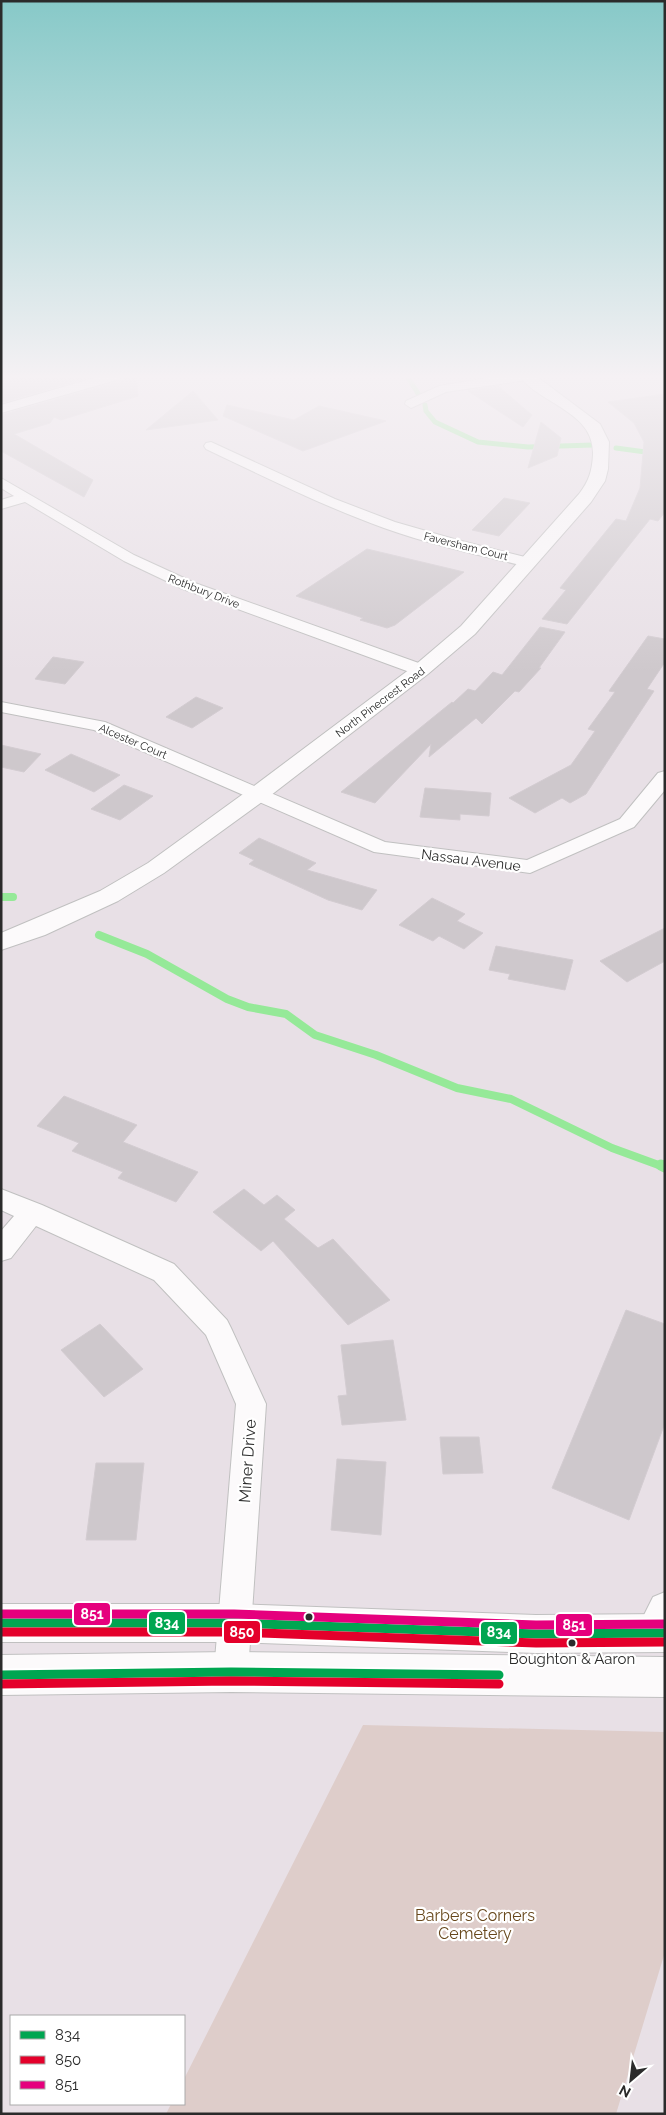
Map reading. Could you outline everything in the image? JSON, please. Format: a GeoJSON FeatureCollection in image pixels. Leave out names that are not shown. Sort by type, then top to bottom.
{"type":"FeatureCollection","features":[{"type":"Feature","properties":{"kind":"street","name":"Faversham Court"},"geometry":{"type":"LineString","coordinates":[[273,475],[372,519],[458,545],[528,562]]}},
{"type":"Feature","properties":{"kind":"street","name":"North Pinecrest Road"},"geometry":{"type":"LineString","coordinates":[[1,942],[36,929],[116,891],[156,868],[258,794],[421,670],[468,630],[585,498],[598,475]]}},
{"type":"Feature","properties":{"kind":"street","name":"Rothbury Drive"},"geometry":{"type":"LineString","coordinates":[[1,482],[155,572],[421,670]]}},
{"type":"Feature","properties":{"kind":"street"},"geometry":{"type":"LineString","coordinates":[[1,505],[26,497]]}},
{"type":"Feature","properties":{"kind":"street","name":"Alcester Court"},"geometry":{"type":"LineString","coordinates":[[1,707],[98,726],[258,794]]}},
{"type":"Feature","properties":{"kind":"street","name":"Nassau Avenue"},"geometry":{"type":"LineString","coordinates":[[258,794],[381,848],[530,867],[627,822],[665,777]]}},
{"type":"Feature","properties":{"kind":"street","name":"Miner Drive"},"geometry":{"type":"LineString","coordinates":[[1,1199],[164,1272],[217,1328],[251,1404],[231,1672]]}},
{"type":"Feature","properties":{"kind":"street"},"geometry":{"type":"LineString","coordinates":[[1,1250],[33,1212]]}},
{"type":"Feature","properties":{"kind":"street"},"geometry":{"type":"LineString","coordinates":[[1,1624],[234,1623],[536,1634],[660,1624]]}},
{"type":"Feature","properties":{"kind":"street"},"geometry":{"type":"LineString","coordinates":[[1,1675],[231,1672],[665,1676]]}},
{"type":"Feature","properties":{"kind":"green space","name":"Barbers Corners Cemetery"},"geometry":{"type":"Polygon","coordinates":[[[363,1725],[665,1732],[665,1952],[616,2114],[166,2114],[170,2105],[185,2105],[185,2077],[363,1725]]]}},
{"type":"Feature","properties":{"kind":"building"},"geometry":{"type":"Polygon","coordinates":[[[44,475],[84,475],[93,480],[84,497],[44,475]]]}},
{"type":"Feature","properties":{"kind":"building"},"geometry":{"type":"Polygon","coordinates":[[[641,475],[665,475],[665,512],[658,521],[650,519],[567,624],[542,619],[566,590],[560,588],[616,519],[626,521],[640,488],[641,475]]]}},
{"type":"Feature","properties":{"kind":"building"},"geometry":{"type":"Polygon","coordinates":[[[504,498],[530,503],[499,536],[472,530],[504,498]]]}},
{"type":"Feature","properties":{"kind":"building"},"geometry":{"type":"Polygon","coordinates":[[[367,549],[464,572],[395,625],[387,628],[296,596],[367,549]]]}},
{"type":"Feature","properties":{"kind":"building"},"geometry":{"type":"Polygon","coordinates":[[[540,627],[565,632],[539,668],[541,668],[519,692],[515,691],[482,724],[476,718],[429,757],[431,744],[375,803],[341,792],[468,689],[475,691],[493,672],[502,675],[540,627]]]}},
{"type":"Feature","properties":{"kind":"building"},"geometry":{"type":"Polygon","coordinates":[[[648,636],[665,639],[665,662],[647,689],[654,691],[586,794],[570,803],[562,798],[535,813],[509,798],[571,765],[595,731],[588,729],[615,692],[609,691],[648,636]]]}},
{"type":"Feature","properties":{"kind":"building"},"geometry":{"type":"Polygon","coordinates":[[[53,657],[84,662],[65,684],[35,679],[53,657]]]}},
{"type":"Feature","properties":{"kind":"building"},"geometry":{"type":"Polygon","coordinates":[[[196,697],[223,708],[192,728],[166,717],[196,697]]]}},
{"type":"Feature","properties":{"kind":"building"},"geometry":{"type":"Polygon","coordinates":[[[1,745],[41,754],[24,772],[1,767],[1,745]]]}},
{"type":"Feature","properties":{"kind":"building"},"geometry":{"type":"Polygon","coordinates":[[[71,754],[120,775],[94,792],[45,770],[71,754]]]}},
{"type":"Feature","properties":{"kind":"building"},"geometry":{"type":"Polygon","coordinates":[[[124,785],[153,796],[120,820],[91,809],[124,785]]]}},
{"type":"Feature","properties":{"kind":"building"},"geometry":{"type":"Polygon","coordinates":[[[425,788],[491,793],[489,816],[460,814],[460,820],[420,817],[425,788]]]}},
{"type":"Feature","properties":{"kind":"building"},"geometry":{"type":"Polygon","coordinates":[[[259,838],[316,863],[307,870],[377,890],[362,910],[328,900],[249,864],[254,860],[239,853],[259,838]]]}},
{"type":"Feature","properties":{"kind":"building"},"geometry":{"type":"Polygon","coordinates":[[[432,898],[465,914],[457,921],[483,933],[464,949],[439,936],[433,941],[399,925],[432,898]]]}},
{"type":"Feature","properties":{"kind":"building"},"geometry":{"type":"Polygon","coordinates":[[[665,928],[665,961],[627,982],[600,961],[665,928]]]}},
{"type":"Feature","properties":{"kind":"building"},"geometry":{"type":"Polygon","coordinates":[[[496,946],[573,960],[565,990],[508,979],[510,974],[489,970],[496,946]]]}},
{"type":"Feature","properties":{"kind":"building"},"geometry":{"type":"Polygon","coordinates":[[[64,1096],[137,1125],[123,1142],[198,1172],[176,1202],[118,1178],[123,1172],[72,1151],[79,1143],[37,1126],[64,1096]]]}},
{"type":"Feature","properties":{"kind":"building"},"geometry":{"type":"Polygon","coordinates":[[[244,1189],[264,1205],[277,1195],[295,1210],[284,1219],[318,1248],[333,1239],[390,1300],[348,1325],[273,1241],[261,1251],[213,1212],[244,1189]]]}},
{"type":"Feature","properties":{"kind":"building"},"geometry":{"type":"Polygon","coordinates":[[[626,1310],[665,1324],[665,1423],[629,1520],[552,1488],[626,1310]]]}},
{"type":"Feature","properties":{"kind":"building"},"geometry":{"type":"Polygon","coordinates":[[[100,1324],[143,1369],[104,1397],[61,1350],[100,1324]]]}},
{"type":"Feature","properties":{"kind":"building"},"geometry":{"type":"Polygon","coordinates":[[[393,1340],[406,1420],[342,1425],[338,1396],[347,1395],[341,1345],[393,1340]]]}},
{"type":"Feature","properties":{"kind":"building"},"geometry":{"type":"Polygon","coordinates":[[[440,1437],[479,1437],[483,1473],[443,1474],[440,1437]]]}},
{"type":"Feature","properties":{"kind":"building"},"geometry":{"type":"Polygon","coordinates":[[[337,1459],[386,1462],[381,1535],[331,1530],[337,1459]]]}},
{"type":"Feature","properties":{"kind":"building"},"geometry":{"type":"Polygon","coordinates":[[[96,1463],[144,1463],[136,1540],[86,1540],[96,1463]]]}},
{"type":"Feature","properties":{"kind":"waterway"},"geometry":{"type":"LineString","coordinates":[[1,897],[13,897]]}},
{"type":"Feature","properties":{"kind":"waterway"},"geometry":{"type":"LineString","coordinates":[[99,935],[147,954],[227,999],[248,1007],[286,1014],[315,1035],[376,1055],[457,1088],[511,1099],[612,1148],[664,1167]]}},
{"type":"Feature","properties":{"kind":"waterway"},"geometry":{"type":"LineString","coordinates":[[661,1165],[665,1167]]}},
{"type":"Feature","properties":{"kind":"transit line","name":"851"},"geometry":{"type":"LineString","coordinates":[[1,1614],[234,1614],[536,1625],[665,1624]]}},
{"type":"Feature","properties":{"kind":"transit line","name":"834"},"geometry":{"type":"LineString","coordinates":[[1,1623],[234,1623],[536,1634],[665,1633]]}},
{"type":"Feature","properties":{"kind":"transit line","name":"850"},"geometry":{"type":"LineString","coordinates":[[1,1632],[234,1632],[536,1643],[665,1642]]}},
{"type":"Feature","properties":{"kind":"transit line","name":"834"},"geometry":{"type":"LineString","coordinates":[[1,1675],[231,1672],[499,1675]]}},
{"type":"Feature","properties":{"kind":"transit line","name":"850"},"geometry":{"type":"LineString","coordinates":[[1,1684],[231,1681],[499,1684]]}},
{"type":"Feature","properties":{"kind":"place","name":"Boughton & Aaron"},"geometry":{"type":"Point","coordinates":[572,1643]}}]}
